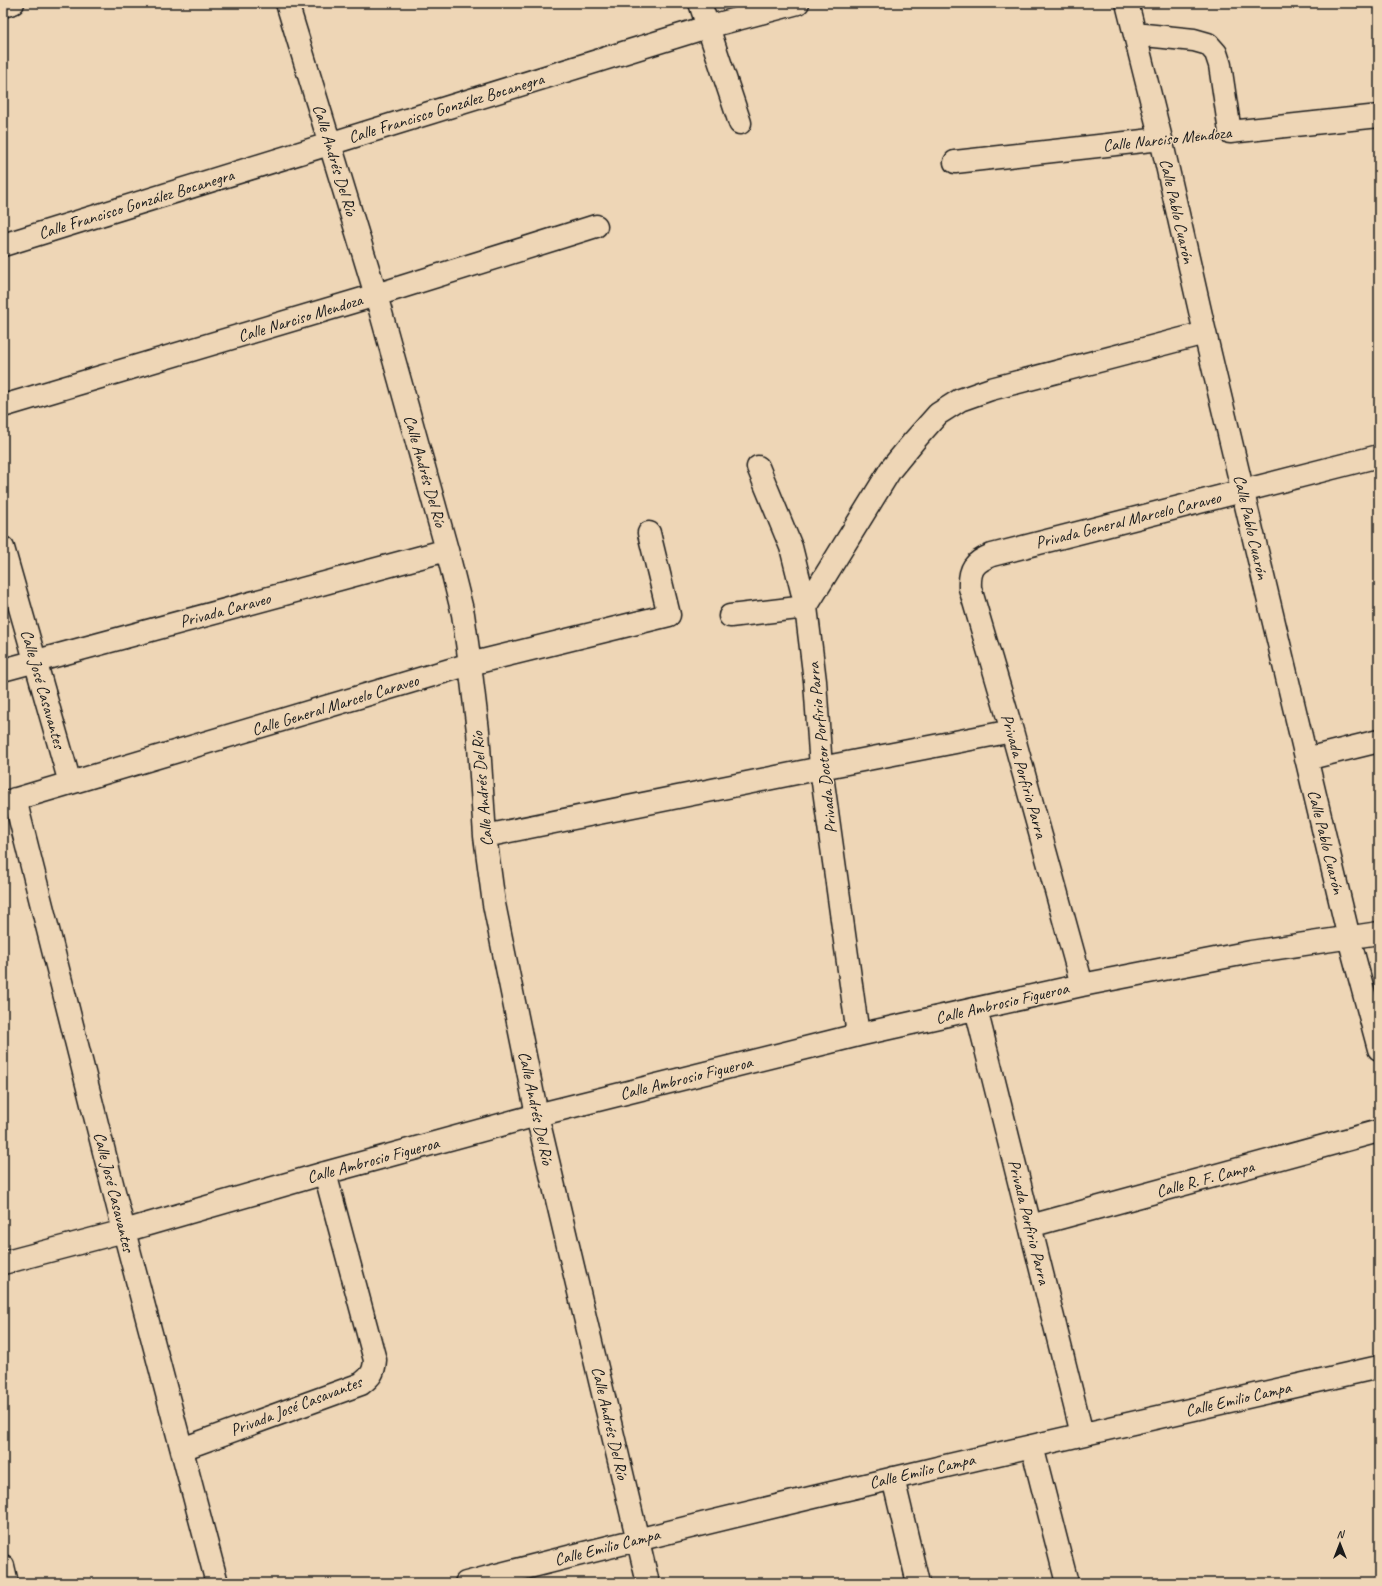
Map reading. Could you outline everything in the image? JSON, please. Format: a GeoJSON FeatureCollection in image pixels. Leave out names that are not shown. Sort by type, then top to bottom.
{"type":"FeatureCollection","features":[{"type":"Feature","properties":{"kind":"street"},"geometry":{"type":"LineString","coordinates":[[3,6],[13,3]]}},
{"type":"Feature","properties":{"kind":"street","name":"Calle Andrés Del Río"},"geometry":{"type":"LineString","coordinates":[[287,3],[376,295],[447,550],[463,614],[481,767],[485,836],[494,904],[537,1115],[648,1583]]}},
{"type":"Feature","properties":{"kind":"street"},"geometry":{"type":"LineString","coordinates":[[700,3],[740,123]]}},
{"type":"Feature","properties":{"kind":"street","name":"Calle Francisco González Bocanegra"},"geometry":{"type":"LineString","coordinates":[[3,245],[707,27],[798,3]]}},
{"type":"Feature","properties":{"kind":"street","name":"Calle Pablo Cuarón"},"geometry":{"type":"LineString","coordinates":[[1127,3],[1161,139],[1242,491],[1306,758],[1379,1049]]}},
{"type":"Feature","properties":{"kind":"street"},"geometry":{"type":"LineString","coordinates":[[1135,34],[1194,40],[1208,44],[1216,53],[1220,65],[1230,132]]}},
{"type":"Feature","properties":{"kind":"street","name":"Calle Narciso Mendoza"},"geometry":{"type":"LineString","coordinates":[[1230,132],[1379,116]]}},
{"type":"Feature","properties":{"kind":"street","name":"Calle Narciso Mendoza"},"geometry":{"type":"LineString","coordinates":[[955,162],[1161,139]]}},
{"type":"Feature","properties":{"kind":"street","name":"Calle Narciso Mendoza"},"geometry":{"type":"LineString","coordinates":[[3,406],[376,295],[596,226]]}},
{"type":"Feature","properties":{"kind":"street"},"geometry":{"type":"LineString","coordinates":[[730,616],[806,607],[891,469],[938,414],[960,400],[992,389],[1205,333]]}},
{"type":"Feature","properties":{"kind":"street","name":"Privada General Marcelo Caraveo"},"geometry":{"type":"LineString","coordinates":[[973,568],[981,559],[992,555],[1379,456]]}},
{"type":"Feature","properties":{"kind":"street","name":"Privada Doctor Porfirio Parra"},"geometry":{"type":"LineString","coordinates":[[758,467],[791,547],[806,607],[815,681],[821,768],[858,1035]]}},
{"type":"Feature","properties":{"kind":"street","name":"Calle General Marcelo Caraveo"},"geometry":{"type":"LineString","coordinates":[[9,801],[470,664],[669,615],[648,533]]}},
{"type":"Feature","properties":{"kind":"street","name":"Calle José Casavantes"},"geometry":{"type":"LineString","coordinates":[[3,548],[70,783]]}},
{"type":"Feature","properties":{"kind":"street","name":"Privada Caraveo"},"geometry":{"type":"LineString","coordinates":[[3,670],[447,550]]}},
{"type":"Feature","properties":{"kind":"street","name":"Privada Porfirio Parra"},"geometry":{"type":"LineString","coordinates":[[973,568],[970,576],[970,588],[1012,731],[1082,985]]}},
{"type":"Feature","properties":{"kind":"street"},"geometry":{"type":"LineString","coordinates":[[485,836],[1012,731]]}},
{"type":"Feature","properties":{"kind":"street"},"geometry":{"type":"LineString","coordinates":[[1306,758],[1379,741]]}},
{"type":"Feature","properties":{"kind":"street","name":"Calle José Casavantes"},"geometry":{"type":"LineString","coordinates":[[9,801],[217,1583]]}},
{"type":"Feature","properties":{"kind":"street","name":"Calle Ambrosio Figueroa"},"geometry":{"type":"LineString","coordinates":[[3,1263],[124,1231],[325,1173],[537,1115],[858,1035],[1082,985],[1251,952],[1379,933]]}},
{"type":"Feature","properties":{"kind":"street","name":"Privada Porfirio Parra"},"geometry":{"type":"LineString","coordinates":[[976,1009],[1082,1434]]}},
{"type":"Feature","properties":{"kind":"street","name":"Calle R. F. Campa"},"geometry":{"type":"LineString","coordinates":[[1030,1226],[1379,1131]]}},
{"type":"Feature","properties":{"kind":"street","name":"Privada José Casavantes"},"geometry":{"type":"LineString","coordinates":[[182,1449],[361,1384],[370,1377],[374,1369],[375,1360],[325,1173]]}},
{"type":"Feature","properties":{"kind":"street","name":"Calle Emilio Campa"},"geometry":{"type":"LineString","coordinates":[[466,1583],[637,1539],[893,1478],[1379,1367]]}},
{"type":"Feature","properties":{"kind":"street"},"geometry":{"type":"LineString","coordinates":[[1032,1446],[1067,1583]]}},
{"type":"Feature","properties":{"kind":"street"},"geometry":{"type":"LineString","coordinates":[[893,1478],[918,1583]]}},
{"type":"Feature","properties":{"kind":"street"},"geometry":{"type":"LineString","coordinates":[[3,1566],[7,1583]]}},
{"type":"Feature","properties":{"kind":"path","name":"Calle Narciso Mendoza"},"geometry":{"type":"LineString","coordinates":[[1161,139],[1230,132]]}}]}
